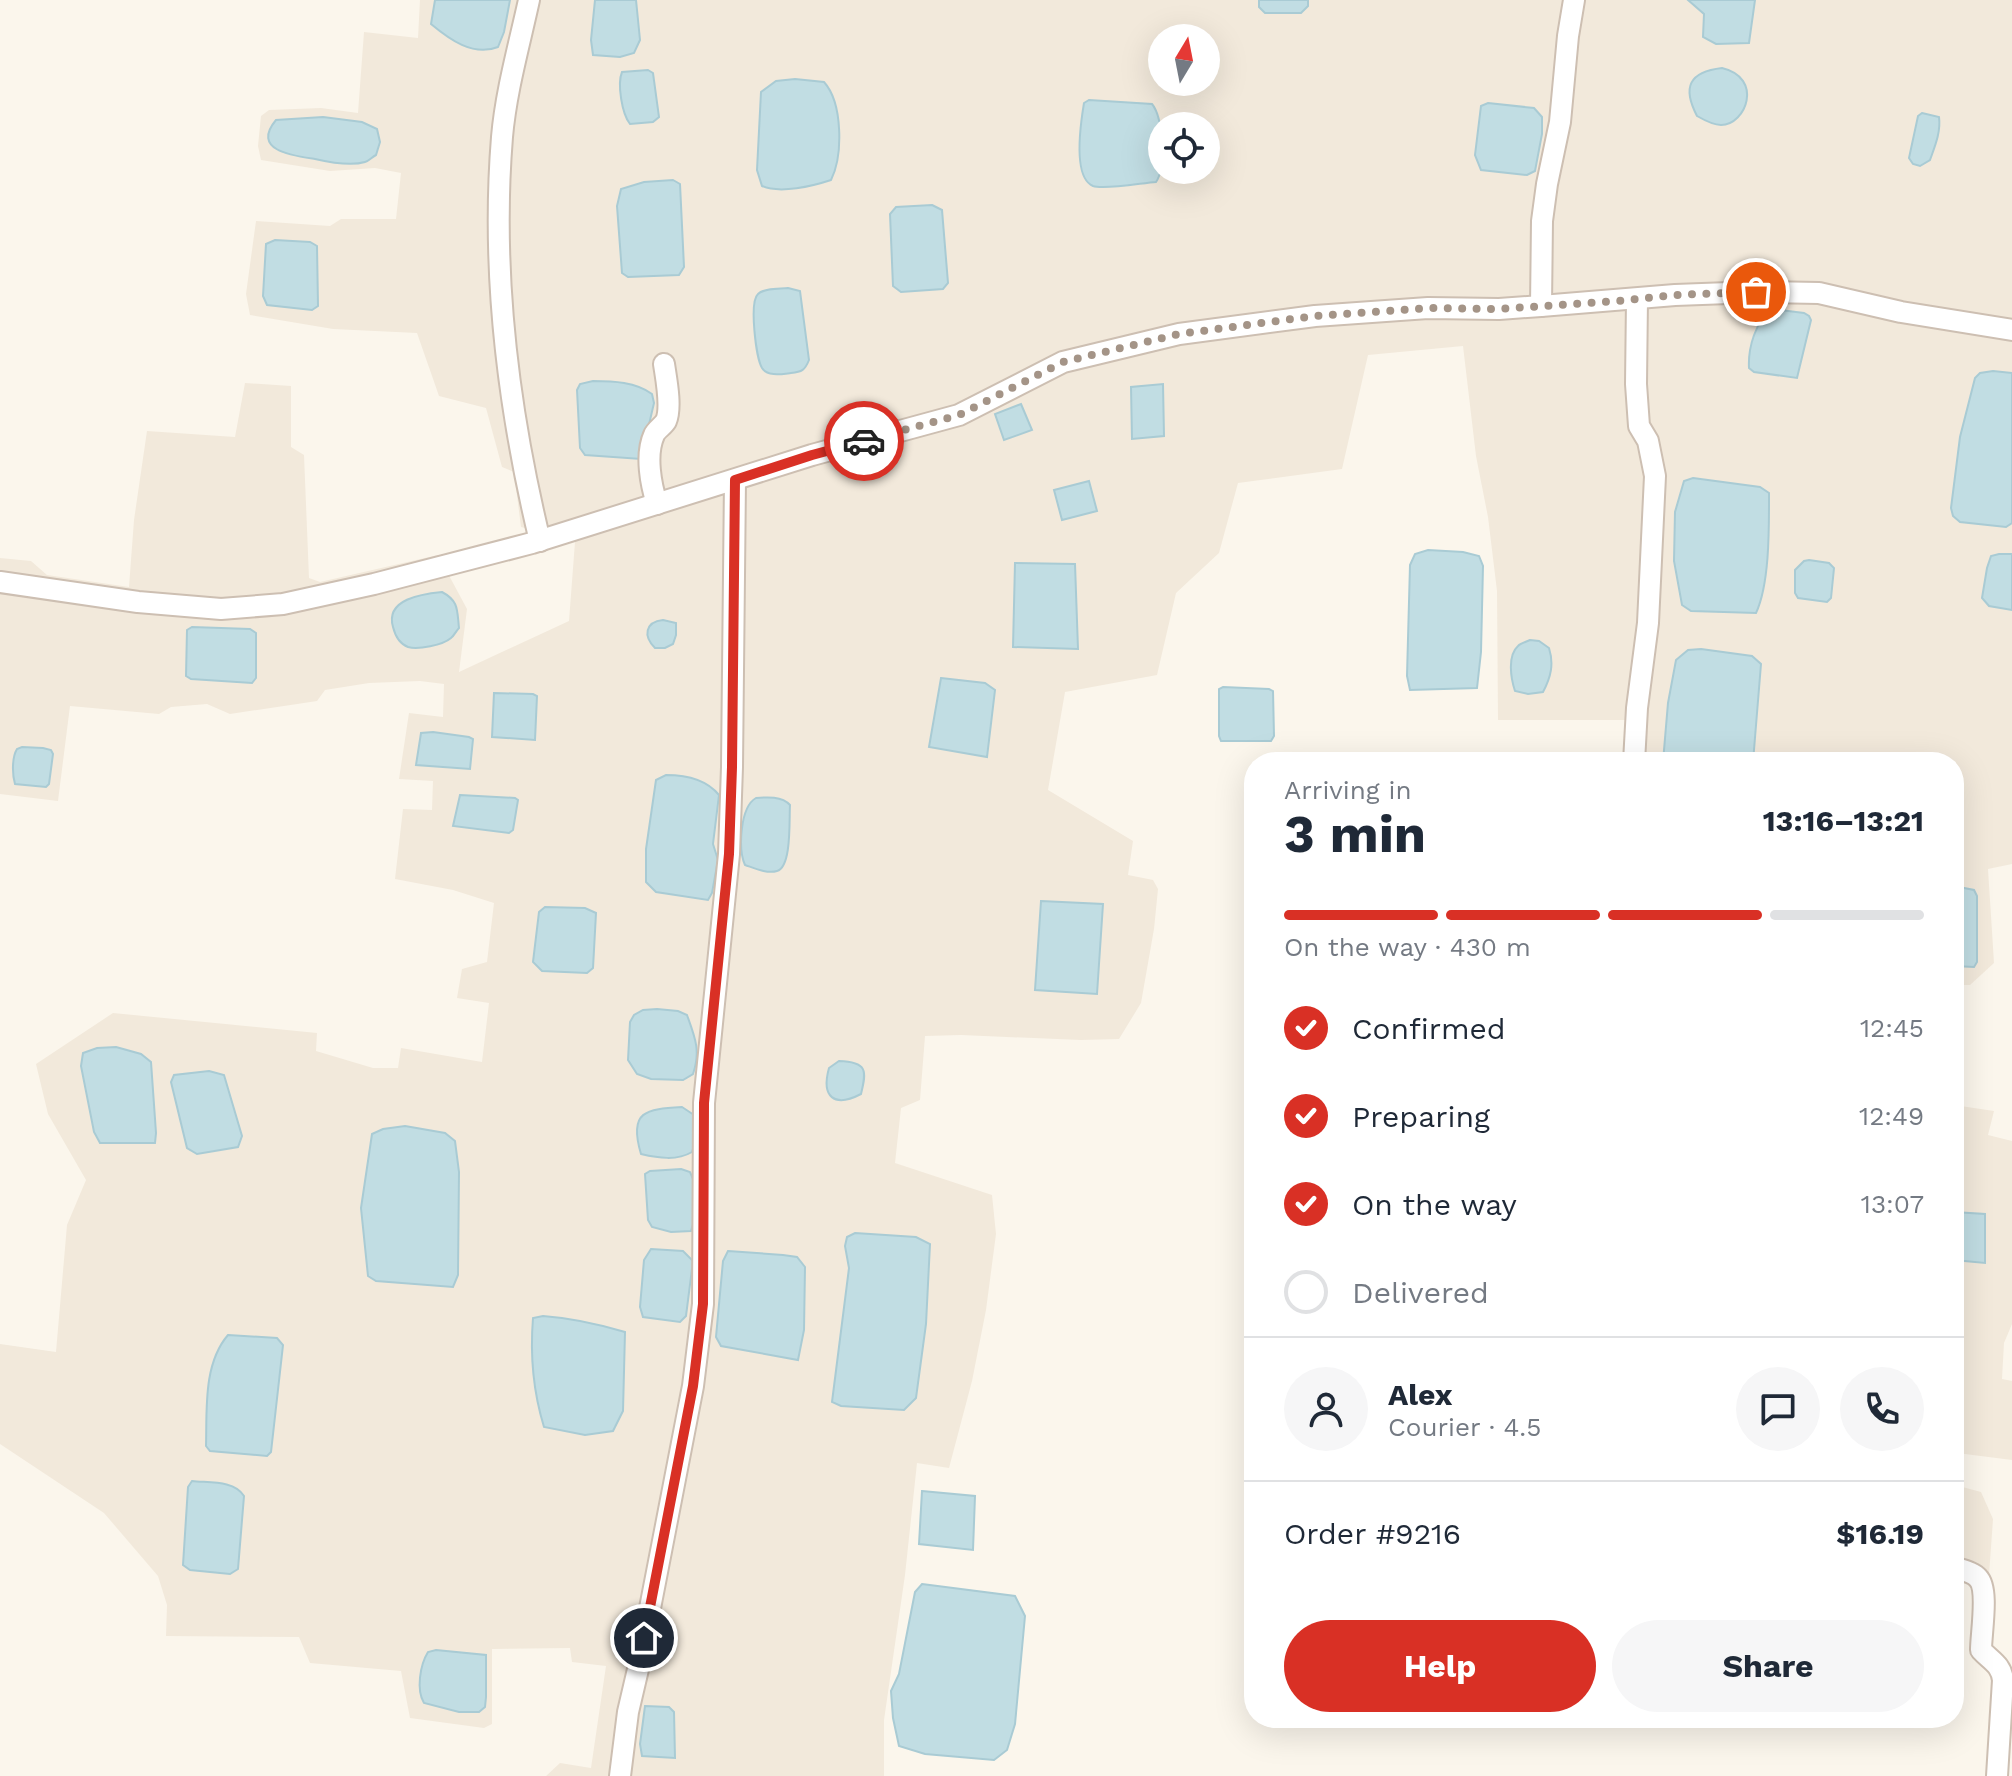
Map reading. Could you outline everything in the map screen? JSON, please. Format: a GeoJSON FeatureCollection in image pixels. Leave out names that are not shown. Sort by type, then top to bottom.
{"type":"FeatureCollection","features":[{"type":"Feature","properties":{"kind":"street"},"geometry":{"type":"LineString","coordinates":[[529,0],[502,135],[500,282],[509,385],[540,541]]}},
{"type":"Feature","properties":{"kind":"street"},"geometry":{"type":"LineString","coordinates":[[1541,306],[1542,221],[1560,122],[1574,0]]}},
{"type":"Feature","properties":{"kind":"street"},"geometry":{"type":"LineString","coordinates":[[0,582],[138,602],[221,609],[283,604],[540,541],[812,455],[959,415],[1063,362],[1179,334],[1315,316],[1428,308],[1499,309],[1675,295],[1819,293],[1901,312],[2012,330]]}},
{"type":"Feature","properties":{"kind":"street"},"geometry":{"type":"LineString","coordinates":[[1635,752],[1648,623],[1655,476],[1648,441],[1639,426],[1637,299]]}},
{"type":"Feature","properties":{"kind":"street"},"geometry":{"type":"LineString","coordinates":[[657,504],[652,488],[651,446],[655,433],[665,422],[668,406],[664,364]]}},
{"type":"Feature","properties":{"kind":"street"},"geometry":{"type":"LineString","coordinates":[[620,1776],[628,1712],[693,1386],[703,1304],[704,1103],[730,840],[735,480]]}},
{"type":"Feature","properties":{"kind":"street"},"geometry":{"type":"LineString","coordinates":[[1964,1571],[1981,1581],[1984,1595],[1981,1650],[2002,1671],[1997,1776]]}},
{"type":"Feature","properties":{"kind":"shaded area"},"geometry":{"type":"Polygon","coordinates":[[[420,0],[2012,0],[2012,864],[1988,869],[1994,963],[1970,985],[1964,985],[1964,752],[1628,752],[1630,720],[1498,720],[1497,591],[1463,346],[1368,355],[1342,469],[1238,483],[1219,553],[1176,593],[1157,675],[1065,692],[1048,790],[1133,841],[1128,875],[1153,880],[1158,889],[1141,1003],[1119,1039],[925,1036],[920,1100],[901,1108],[895,1163],[992,1195],[996,1234],[972,1381],[949,1468],[917,1463],[884,1720],[884,1776],[546,1776],[560,1763],[591,1768],[606,1666],[572,1662],[570,1648],[492,1649],[492,1724],[484,1728],[410,1718],[401,1671],[310,1663],[299,1637],[166,1636],[167,1605],[158,1576],[104,1513],[0,1444],[0,1344],[56,1352],[67,1225],[86,1180],[48,1114],[36,1064],[113,1013],[317,1033],[316,1051],[373,1068],[398,1068],[401,1048],[482,1062],[489,1003],[457,998],[462,969],[487,962],[494,903],[453,890],[395,879],[403,809],[432,810],[433,781],[399,779],[409,713],[443,717],[444,684],[420,681],[369,683],[325,690],[317,701],[230,714],[207,704],[171,707],[159,714],[70,706],[58,801],[0,794],[0,558],[31,561],[47,575],[129,587],[134,520],[147,431],[235,437],[245,383],[291,386],[291,447],[304,455],[309,578],[320,582],[438,555],[467,609],[459,672],[569,621],[575,542],[521,527],[514,472],[502,467],[486,408],[439,396],[417,333],[333,329],[250,315],[246,294],[256,221],[330,226],[341,219],[396,219],[401,173],[375,168],[330,171],[261,160],[258,146],[261,116],[269,110],[321,108],[358,113],[364,32],[418,38],[420,0]]]}},
{"type":"Feature","properties":{"kind":"shaded area"},"geometry":{"type":"Polygon","coordinates":[[[1964,1106],[1994,1111],[1988,1135],[2012,1141],[2012,1324],[2004,1343],[2002,1379],[2012,1381],[2012,1460],[1964,1454],[1964,1106]]]}},
{"type":"Feature","properties":{"kind":"shaded area"},"geometry":{"type":"Polygon","coordinates":[[[1964,1487],[1981,1492],[1993,1519],[1989,1575],[1973,1584],[1964,1579],[1964,1487]]]}},
{"type":"Feature","properties":{"kind":"water"},"geometry":{"type":"Polygon","coordinates":[[[435,0],[510,0],[498,47],[480,50],[462,45],[431,24],[435,0]]]}},
{"type":"Feature","properties":{"kind":"water"},"geometry":{"type":"Polygon","coordinates":[[[595,0],[636,0],[640,40],[634,53],[620,57],[593,55],[591,40],[595,0]]]}},
{"type":"Feature","properties":{"kind":"water"},"geometry":{"type":"Polygon","coordinates":[[[1259,0],[1308,0],[1308,6],[1301,13],[1265,13],[1259,7],[1259,0]]]}},
{"type":"Feature","properties":{"kind":"water"},"geometry":{"type":"Polygon","coordinates":[[[1688,0],[1755,0],[1749,43],[1716,44],[1703,37],[1704,14],[1688,0]]]}},
{"type":"Feature","properties":{"kind":"water"},"geometry":{"type":"Polygon","coordinates":[[[1722,68],[1735,73],[1743,81],[1747,100],[1738,118],[1721,125],[1697,116],[1690,89],[1702,73],[1722,68]]]}},
{"type":"Feature","properties":{"kind":"water"},"geometry":{"type":"Polygon","coordinates":[[[648,70],[653,73],[659,117],[653,122],[630,124],[621,99],[622,72],[648,70]]]}},
{"type":"Feature","properties":{"kind":"water"},"geometry":{"type":"Polygon","coordinates":[[[776,81],[824,82],[830,91],[838,116],[838,158],[831,180],[796,188],[769,188],[762,186],[757,170],[761,92],[776,81]]]}},
{"type":"Feature","properties":{"kind":"water"},"geometry":{"type":"Polygon","coordinates":[[[1089,100],[1152,104],[1156,112],[1148,112],[1148,183],[1106,187],[1093,186],[1086,181],[1080,161],[1084,103],[1089,100]]]}},
{"type":"Feature","properties":{"kind":"water"},"geometry":{"type":"Polygon","coordinates":[[[1488,103],[1534,108],[1542,117],[1535,171],[1527,175],[1481,170],[1475,155],[1481,106],[1488,103]]]}},
{"type":"Feature","properties":{"kind":"water"},"geometry":{"type":"Polygon","coordinates":[[[1922,113],[1939,117],[1939,123],[1930,160],[1920,166],[1913,164],[1909,158],[1918,116],[1922,113]]]}},
{"type":"Feature","properties":{"kind":"water"},"geometry":{"type":"Polygon","coordinates":[[[323,117],[362,122],[377,129],[380,142],[376,155],[360,163],[333,162],[287,154],[278,150],[268,139],[269,130],[276,120],[323,117]]]}},
{"type":"Feature","properties":{"kind":"water"},"geometry":{"type":"Polygon","coordinates":[[[673,180],[680,184],[684,267],[679,275],[628,277],[622,273],[617,206],[621,189],[644,182],[673,180]]]}},
{"type":"Feature","properties":{"kind":"water"},"geometry":{"type":"Polygon","coordinates":[[[932,205],[942,210],[948,283],[943,289],[901,292],[893,286],[890,214],[896,207],[932,205]]]}},
{"type":"Feature","properties":{"kind":"water"},"geometry":{"type":"Polygon","coordinates":[[[275,240],[310,242],[317,246],[318,306],[312,310],[267,305],[263,296],[266,244],[275,240]]]}},
{"type":"Feature","properties":{"kind":"water"},"geometry":{"type":"Polygon","coordinates":[[[788,288],[800,291],[809,360],[800,371],[771,374],[762,368],[758,353],[754,330],[755,299],[764,291],[788,288]]]}},
{"type":"Feature","properties":{"kind":"water"},"geometry":{"type":"Polygon","coordinates":[[[1773,309],[1804,313],[1811,320],[1797,378],[1754,372],[1749,368],[1754,336],[1762,320],[1773,309]]]}},
{"type":"Feature","properties":{"kind":"water"},"geometry":{"type":"Polygon","coordinates":[[[1980,373],[2012,373],[2012,523],[2006,527],[1960,522],[1953,516],[1951,508],[1960,437],[1975,378],[1980,373]]]}},
{"type":"Feature","properties":{"kind":"water"},"geometry":{"type":"Polygon","coordinates":[[[593,381],[632,385],[652,394],[654,403],[641,459],[585,455],[580,448],[577,390],[580,384],[593,381]]]}},
{"type":"Feature","properties":{"kind":"water"},"geometry":{"type":"Polygon","coordinates":[[[1163,384],[1164,436],[1132,439],[1131,387],[1163,384]]]}},
{"type":"Feature","properties":{"kind":"water"},"geometry":{"type":"Polygon","coordinates":[[[1021,404],[1032,430],[1004,440],[995,414],[1021,404]]]}},
{"type":"Feature","properties":{"kind":"water"},"geometry":{"type":"Polygon","coordinates":[[[1693,478],[1760,487],[1769,493],[1766,571],[1756,613],[1691,611],[1682,605],[1674,561],[1675,512],[1684,481],[1693,478]]]}},
{"type":"Feature","properties":{"kind":"water"},"geometry":{"type":"Polygon","coordinates":[[[1089,481],[1097,511],[1062,520],[1054,490],[1089,481]]]}},
{"type":"Feature","properties":{"kind":"water"},"geometry":{"type":"Polygon","coordinates":[[[1428,550],[1479,556],[1483,566],[1477,688],[1410,690],[1407,676],[1410,565],[1415,554],[1428,550]]]}},
{"type":"Feature","properties":{"kind":"water"},"geometry":{"type":"Polygon","coordinates":[[[2012,554],[2012,610],[1989,606],[1982,598],[1991,556],[2012,554]]]}},
{"type":"Feature","properties":{"kind":"water"},"geometry":{"type":"Polygon","coordinates":[[[1809,560],[1829,563],[1834,568],[1831,598],[1827,602],[1798,598],[1795,593],[1795,570],[1809,560]]]}},
{"type":"Feature","properties":{"kind":"water"},"geometry":{"type":"Polygon","coordinates":[[[1015,563],[1075,564],[1078,649],[1013,647],[1015,563]]]}},
{"type":"Feature","properties":{"kind":"water"},"geometry":{"type":"Polygon","coordinates":[[[442,592],[454,603],[459,628],[451,638],[437,645],[418,648],[405,646],[394,630],[394,610],[407,600],[442,592]]]}},
{"type":"Feature","properties":{"kind":"water"},"geometry":{"type":"Polygon","coordinates":[[[663,620],[676,623],[676,635],[673,644],[655,648],[648,630],[652,624],[663,620]]]}},
{"type":"Feature","properties":{"kind":"water"},"geometry":{"type":"Polygon","coordinates":[[[192,627],[250,629],[256,633],[256,678],[252,683],[191,679],[186,676],[187,630],[192,627]]]}},
{"type":"Feature","properties":{"kind":"water"},"geometry":{"type":"Polygon","coordinates":[[[1530,640],[1539,641],[1549,648],[1551,665],[1543,692],[1528,694],[1515,691],[1511,668],[1515,650],[1530,640]]]}},
{"type":"Feature","properties":{"kind":"water"},"geometry":{"type":"Polygon","coordinates":[[[1688,650],[1752,656],[1761,664],[1754,752],[1664,752],[1676,660],[1688,650]]]}},
{"type":"Feature","properties":{"kind":"water"},"geometry":{"type":"Polygon","coordinates":[[[941,678],[985,683],[995,690],[987,757],[929,747],[941,678]]]}},
{"type":"Feature","properties":{"kind":"water"},"geometry":{"type":"Polygon","coordinates":[[[1219,689],[1273,691],[1274,736],[1271,741],[1221,741],[1219,689]]]}},
{"type":"Feature","properties":{"kind":"water"},"geometry":{"type":"Polygon","coordinates":[[[494,693],[537,696],[535,740],[492,737],[494,693]]]}},
{"type":"Feature","properties":{"kind":"water"},"geometry":{"type":"Polygon","coordinates":[[[421,733],[473,739],[470,769],[416,765],[421,733]]]}},
{"type":"Feature","properties":{"kind":"water"},"geometry":{"type":"Polygon","coordinates":[[[17,749],[51,750],[49,784],[46,787],[15,784],[14,756],[17,749]]]}},
{"type":"Feature","properties":{"kind":"water"},"geometry":{"type":"Polygon","coordinates":[[[666,775],[695,779],[719,795],[713,844],[718,860],[708,900],[656,892],[646,882],[646,849],[656,780],[666,775]]]}},
{"type":"Feature","properties":{"kind":"water"},"geometry":{"type":"Polygon","coordinates":[[[460,795],[515,798],[518,800],[513,830],[509,833],[453,826],[460,795]]]}},
{"type":"Feature","properties":{"kind":"water"},"geometry":{"type":"Polygon","coordinates":[[[756,798],[779,799],[790,805],[787,852],[782,868],[777,871],[745,865],[741,839],[744,819],[756,798]]]}},
{"type":"Feature","properties":{"kind":"water"},"geometry":{"type":"Polygon","coordinates":[[[1964,888],[1974,890],[1977,896],[1977,962],[1974,967],[1964,966],[1964,888]]]}},
{"type":"Feature","properties":{"kind":"water"},"geometry":{"type":"Polygon","coordinates":[[[1041,901],[1103,904],[1097,994],[1035,990],[1041,901]]]}},
{"type":"Feature","properties":{"kind":"water"},"geometry":{"type":"Polygon","coordinates":[[[545,907],[585,908],[596,913],[593,968],[587,973],[542,971],[533,962],[539,912],[545,907]]]}},
{"type":"Feature","properties":{"kind":"water"},"geometry":{"type":"Polygon","coordinates":[[[657,1009],[687,1015],[695,1037],[697,1058],[693,1074],[683,1080],[651,1079],[637,1074],[628,1060],[630,1022],[634,1015],[643,1010],[657,1009]]]}},
{"type":"Feature","properties":{"kind":"water"},"geometry":{"type":"Polygon","coordinates":[[[116,1047],[141,1054],[151,1062],[155,1143],[100,1143],[94,1132],[81,1066],[83,1053],[97,1048],[116,1047]]]}},
{"type":"Feature","properties":{"kind":"water"},"geometry":{"type":"Polygon","coordinates":[[[839,1061],[855,1063],[863,1069],[861,1094],[837,1100],[828,1093],[829,1068],[839,1061]]]}},
{"type":"Feature","properties":{"kind":"water"},"geometry":{"type":"Polygon","coordinates":[[[209,1071],[224,1075],[242,1136],[238,1147],[197,1154],[187,1148],[171,1082],[174,1075],[209,1071]]]}},
{"type":"Feature","properties":{"kind":"water"},"geometry":{"type":"Polygon","coordinates":[[[682,1107],[694,1115],[697,1137],[692,1152],[674,1158],[641,1154],[637,1129],[643,1115],[659,1109],[682,1107]]]}},
{"type":"Feature","properties":{"kind":"water"},"geometry":{"type":"Polygon","coordinates":[[[405,1126],[445,1133],[455,1141],[459,1172],[458,1275],[453,1287],[376,1281],[368,1276],[361,1208],[372,1134],[405,1126]]]}},
{"type":"Feature","properties":{"kind":"water"},"geometry":{"type":"Polygon","coordinates":[[[681,1169],[690,1172],[695,1186],[696,1209],[691,1231],[671,1232],[652,1227],[648,1220],[645,1174],[681,1169]]]}},
{"type":"Feature","properties":{"kind":"water"},"geometry":{"type":"Polygon","coordinates":[[[1964,1213],[1985,1214],[1985,1263],[1964,1261],[1964,1213]]]}},
{"type":"Feature","properties":{"kind":"water"},"geometry":{"type":"Polygon","coordinates":[[[855,1233],[916,1237],[930,1244],[926,1324],[916,1398],[904,1410],[841,1406],[832,1402],[849,1268],[845,1246],[847,1237],[855,1233]]]}},
{"type":"Feature","properties":{"kind":"water"},"geometry":{"type":"Polygon","coordinates":[[[651,1249],[683,1251],[693,1261],[686,1316],[680,1322],[643,1317],[640,1307],[644,1260],[651,1249]]]}},
{"type":"Feature","properties":{"kind":"water"},"geometry":{"type":"Polygon","coordinates":[[[728,1251],[797,1257],[805,1267],[804,1330],[798,1360],[721,1346],[716,1337],[723,1261],[728,1251]]]}},
{"type":"Feature","properties":{"kind":"water"},"geometry":{"type":"Polygon","coordinates":[[[543,1316],[625,1332],[623,1411],[613,1431],[585,1435],[544,1427],[533,1373],[532,1346],[533,1318],[543,1316]]]}},
{"type":"Feature","properties":{"kind":"water"},"geometry":{"type":"Polygon","coordinates":[[[228,1335],[277,1338],[283,1345],[271,1452],[267,1456],[210,1451],[206,1446],[210,1373],[228,1335]]]}},
{"type":"Feature","properties":{"kind":"water"},"geometry":{"type":"Polygon","coordinates":[[[192,1481],[228,1485],[244,1496],[238,1569],[230,1574],[190,1570],[183,1565],[188,1487],[192,1481]]]}},
{"type":"Feature","properties":{"kind":"water"},"geometry":{"type":"Polygon","coordinates":[[[922,1491],[975,1496],[973,1550],[919,1544],[922,1491]]]}},
{"type":"Feature","properties":{"kind":"water"},"geometry":{"type":"Polygon","coordinates":[[[922,1584],[1015,1596],[1025,1616],[1015,1724],[1007,1750],[994,1760],[925,1754],[899,1746],[891,1691],[899,1674],[915,1592],[922,1584]]]}},
{"type":"Feature","properties":{"kind":"water"},"geometry":{"type":"Polygon","coordinates":[[[436,1650],[486,1655],[485,1707],[479,1712],[459,1712],[424,1703],[420,1691],[421,1670],[428,1652],[436,1650]]]}},
{"type":"Feature","properties":{"kind":"water"},"geometry":{"type":"Polygon","coordinates":[[[645,1706],[669,1707],[674,1712],[675,1758],[642,1756],[640,1744],[645,1706]]]}},
{"type":"Feature","properties":{"kind":"way so far"},"geometry":{"type":"LineString","coordinates":[[864,441],[959,415],[1063,362],[1179,334],[1315,316],[1428,308],[1499,309],[1756,292]]}},
{"type":"Feature","properties":{"kind":"route"},"geometry":{"type":"LineString","coordinates":[[644,1638],[693,1386],[703,1304],[704,1103],[729,854],[735,480],[864,441]]}}]}
